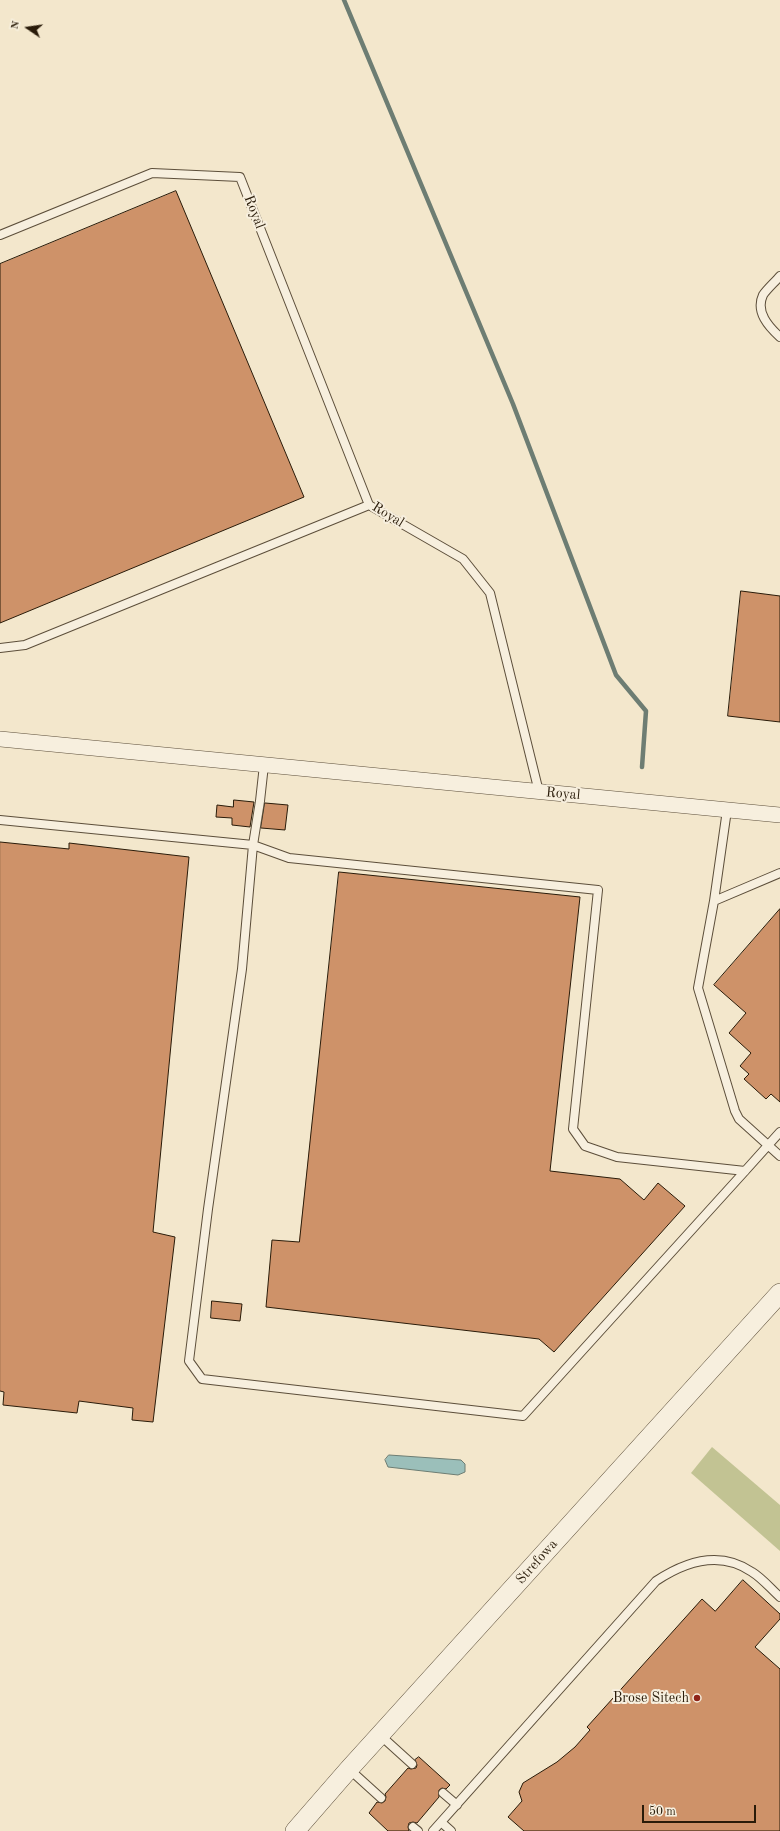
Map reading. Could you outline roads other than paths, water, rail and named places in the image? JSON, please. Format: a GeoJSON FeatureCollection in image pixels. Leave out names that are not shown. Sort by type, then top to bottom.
{"type":"FeatureCollection","features":[{"type":"Feature","properties":{"kind":"street"},"geometry":{"type":"LineString","coordinates":[[0,739],[539,792]]}},
{"type":"Feature","properties":{"kind":"street","name":"Royal"},"geometry":{"type":"LineString","coordinates":[[539,792],[780,815]]}},
{"type":"Feature","properties":{"kind":"street","name":"Strefowa"},"geometry":{"type":"LineString","coordinates":[[294,1831],[780,1293]]}},
{"type":"Feature","properties":{"kind":"lane","name":"Royal"},"geometry":{"type":"LineString","coordinates":[[0,235],[152,173],[240,177],[369,505],[463,559],[490,593],[539,792]]}},
{"type":"Feature","properties":{"kind":"lane"},"geometry":{"type":"LineString","coordinates":[[780,276],[763,296],[761,304],[763,317],[769,328],[780,337]]}},
{"type":"Feature","properties":{"kind":"lane"},"geometry":{"type":"LineString","coordinates":[[0,648],[25,645],[369,505]]}},
{"type":"Feature","properties":{"kind":"lane"},"geometry":{"type":"LineString","coordinates":[[264,765],[253,845],[242,969],[208,1209],[189,1361],[202,1379],[523,1416],[780,1132]]}},
{"type":"Feature","properties":{"kind":"lane"},"geometry":{"type":"LineString","coordinates":[[727,810],[714,901],[698,988],[735,1111],[739,1119],[780,1156]]}},
{"type":"Feature","properties":{"kind":"lane"},"geometry":{"type":"LineString","coordinates":[[0,820],[253,845],[289,858],[598,890],[573,1129],[586,1146],[617,1157],[746,1171]]}},
{"type":"Feature","properties":{"kind":"lane"},"geometry":{"type":"LineString","coordinates":[[714,901],[780,873]]}},
{"type":"Feature","properties":{"kind":"lane"},"geometry":{"type":"LineString","coordinates":[[433,1831],[656,1581],[671,1571],[684,1565],[703,1560],[719,1560],[737,1563],[753,1572],[780,1597]]}},
{"type":"Feature","properties":{"kind":"lane"},"geometry":{"type":"LineString","coordinates":[[380,1735],[412,1764]]}},
{"type":"Feature","properties":{"kind":"lane"},"geometry":{"type":"LineString","coordinates":[[349,1769],[381,1798]]}},
{"type":"Feature","properties":{"kind":"lane"},"geometry":{"type":"LineString","coordinates":[[442,1793],[457,1805]]}},
{"type":"Feature","properties":{"kind":"lane"},"geometry":{"type":"LineString","coordinates":[[441,1822],[451,1831]]}},
{"type":"Feature","properties":{"kind":"water"},"geometry":{"type":"Polygon","coordinates":[[[389,1455],[461,1460],[465,1464],[465,1472],[458,1475],[388,1467],[385,1460],[389,1455]]]}},
{"type":"Feature","properties":{"kind":"waterway"},"geometry":{"type":"LineString","coordinates":[[344,0],[513,404],[616,675],[646,711],[642,767]]}},
{"type":"Feature","properties":{"kind":"place","name":"Brose Sitech"},"geometry":{"type":"Point","coordinates":[697,1698]}}]}
